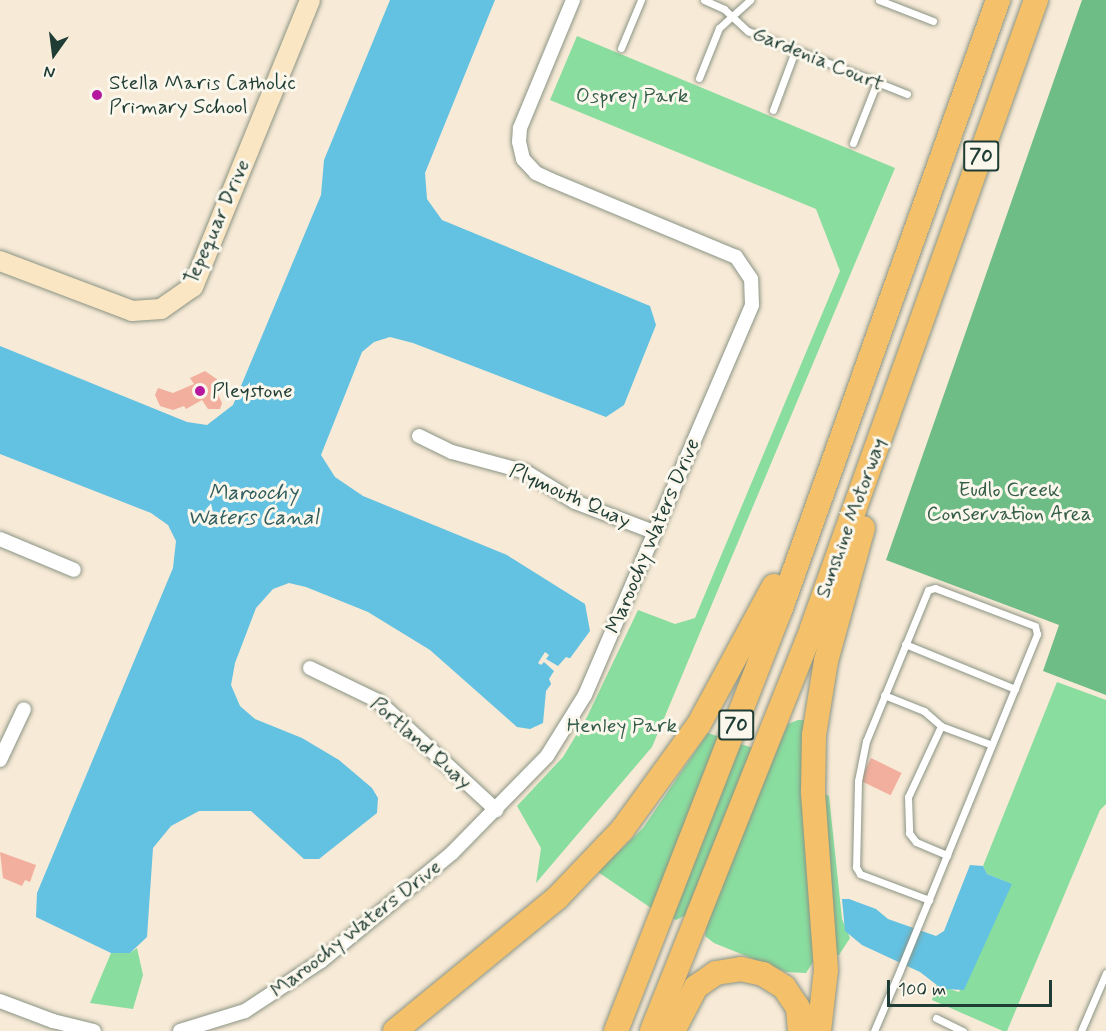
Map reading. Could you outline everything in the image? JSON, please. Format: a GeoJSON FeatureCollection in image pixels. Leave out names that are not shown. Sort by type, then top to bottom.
{"type":"FeatureCollection","features":[{"type":"Feature","properties":{"kind":"highway","name":"Sunshine Motorway"},"geometry":{"type":"LineString","coordinates":[[616,1031],[776,621],[998,0]]}},
{"type":"Feature","properties":{"kind":"highway","name":"Sunshine Motorway"},"geometry":{"type":"LineString","coordinates":[[652,1031],[766,752],[1036,0]]}},
{"type":"Feature","properties":{"kind":"highway"},"geometry":{"type":"LineString","coordinates":[[395,1031],[557,898],[622,830],[660,781],[708,710],[750,635],[786,558],[827,452],[849,417]]}},
{"type":"Feature","properties":{"kind":"highway"},"geometry":{"type":"LineString","coordinates":[[819,1031],[826,970],[813,790],[814,735],[826,661],[875,487],[876,450]]}},
{"type":"Feature","properties":{"kind":"highway"},"geometry":{"type":"LineString","coordinates":[[673,1031],[696,987],[716,973],[741,969],[763,974],[784,987],[798,1008],[800,1031]]}},
{"type":"Feature","properties":{"kind":"street","name":"Tepequar Drive"},"geometry":{"type":"LineString","coordinates":[[0,261],[132,311],[161,309],[193,287],[310,0]]}},
{"type":"Feature","properties":{"kind":"street","name":"Maroochy Waters Drive"},"geometry":{"type":"LineString","coordinates":[[180,1031],[245,1011],[276,994],[418,884],[496,810],[547,756],[585,695],[752,305],[752,279],[736,257],[551,180],[536,173],[523,159],[520,128],[573,0]]}},
{"type":"Feature","properties":{"kind":"street","name":"Plymouth Quay"},"geometry":{"type":"LineString","coordinates":[[418,436],[452,452],[526,472],[575,502],[654,532]]}},
{"type":"Feature","properties":{"kind":"street"},"geometry":{"type":"LineString","coordinates":[[0,539],[74,570]]}},
{"type":"Feature","properties":{"kind":"street","name":"Portland Quay"},"geometry":{"type":"LineString","coordinates":[[310,668],[378,701],[496,810]]}},
{"type":"Feature","properties":{"kind":"street"},"geometry":{"type":"LineString","coordinates":[[0,760],[24,709]]}},
{"type":"Feature","properties":{"kind":"street"},"geometry":{"type":"LineString","coordinates":[[0,1001],[53,1021],[94,1031]]}},
{"type":"Feature","properties":{"kind":"lane"},"geometry":{"type":"LineString","coordinates":[[621,48],[641,0]]}},
{"type":"Feature","properties":{"kind":"lane","name":"Gardenia Court"},"geometry":{"type":"LineString","coordinates":[[704,0],[724,9],[731,18],[748,31],[908,94]]}},
{"type":"Feature","properties":{"kind":"lane"},"geometry":{"type":"LineString","coordinates":[[699,78],[719,28],[750,0]]}},
{"type":"Feature","properties":{"kind":"lane"},"geometry":{"type":"LineString","coordinates":[[879,0],[933,21]]}},
{"type":"Feature","properties":{"kind":"lane"},"geometry":{"type":"LineString","coordinates":[[773,110],[795,51]]}},
{"type":"Feature","properties":{"kind":"lane"},"geometry":{"type":"LineString","coordinates":[[853,143],[877,82]]}},
{"type":"Feature","properties":{"kind":"lane"},"geometry":{"type":"LineString","coordinates":[[874,1031],[900,970],[1037,633],[1035,626],[935,588],[928,590],[866,741],[858,781],[856,867],[861,874],[928,900]]}},
{"type":"Feature","properties":{"kind":"lane"},"geometry":{"type":"LineString","coordinates":[[905,644],[1015,689]]}},
{"type":"Feature","properties":{"kind":"lane"},"geometry":{"type":"LineString","coordinates":[[885,695],[924,711],[941,726],[992,745]]}},
{"type":"Feature","properties":{"kind":"lane"},"geometry":{"type":"LineString","coordinates":[[941,726],[908,797],[909,833],[916,842],[947,855]]}},
{"type":"Feature","properties":{"kind":"lane"},"geometry":{"type":"LineString","coordinates":[[1081,1031],[1106,973]]}},
{"type":"Feature","properties":{"kind":"lane"},"geometry":{"type":"LineString","coordinates":[[936,1018],[963,1031]]}},
{"type":"Feature","properties":{"kind":"green space","name":"Eudlo Creek Conservation Area"},"geometry":{"type":"Polygon","coordinates":[[[1082,0],[1106,0],[1106,695],[1043,671],[1059,625],[886,560],[1082,0]]]}},
{"type":"Feature","properties":{"kind":"green space"},"geometry":{"type":"Polygon","coordinates":[[[577,36],[895,168],[652,747],[536,883],[541,848],[517,806],[563,757],[587,717],[638,610],[675,624],[695,618],[840,271],[816,209],[550,100],[577,36]]]}},
{"type":"Feature","properties":{"kind":"green space"},"geometry":{"type":"Polygon","coordinates":[[[1057,682],[1106,700],[1106,804],[1100,810],[1007,1031],[1003,1031],[932,1000],[936,985],[959,992],[1011,884],[987,874],[983,866],[1057,682]]]}},
{"type":"Feature","properties":{"kind":"green space"},"geometry":{"type":"Polygon","coordinates":[[[806,720],[807,788],[829,796],[842,919],[850,938],[839,955],[817,948],[815,959],[806,973],[786,972],[714,943],[705,936],[707,919],[692,912],[676,920],[651,908],[598,872],[643,828],[708,733],[774,755],[788,724],[806,720]]]}},
{"type":"Feature","properties":{"kind":"green space"},"geometry":{"type":"Polygon","coordinates":[[[137,948],[143,975],[133,1009],[90,1003],[111,953],[130,953],[137,948]]]}},
{"type":"Feature","properties":{"kind":"water","name":"Maroochy Waters Canal"},"geometry":{"type":"Polygon","coordinates":[[[390,0],[495,0],[425,173],[427,199],[442,220],[650,306],[656,325],[624,405],[606,417],[413,343],[390,337],[374,342],[362,352],[321,455],[335,477],[363,496],[507,555],[585,604],[590,631],[546,691],[543,723],[530,729],[517,727],[430,650],[368,612],[306,587],[289,583],[273,589],[256,608],[235,663],[231,685],[240,706],[255,719],[302,738],[339,760],[372,788],[378,798],[377,813],[319,859],[304,859],[251,811],[199,811],[171,826],[153,848],[147,937],[130,953],[111,953],[36,917],[37,893],[173,568],[176,541],[168,525],[151,513],[0,454],[0,346],[187,422],[207,425],[233,405],[321,195],[324,160],[390,0]]]}},
{"type":"Feature","properties":{"kind":"water"},"geometry":{"type":"Polygon","coordinates":[[[970,865],[983,866],[987,874],[1012,884],[964,990],[942,989],[920,972],[862,945],[845,931],[842,899],[849,899],[876,909],[888,919],[936,936],[944,931],[970,865]]]}},
{"type":"Feature","properties":{"kind":"pier"},"geometry":{"type":"Polygon","coordinates":[[[545,652],[549,655],[546,659],[558,666],[566,657],[572,659],[552,686],[549,679],[554,671],[544,662],[541,665],[538,663],[545,652]]]}},
{"type":"Feature","properties":{"kind":"building","name":"Pleystone"},"geometry":{"type":"Polygon","coordinates":[[[205,371],[224,384],[218,395],[222,403],[220,409],[208,409],[202,400],[186,409],[184,406],[173,410],[160,406],[155,395],[158,388],[173,393],[194,384],[190,378],[205,371]]]}},
{"type":"Feature","properties":{"kind":"building"},"geometry":{"type":"Polygon","coordinates":[[[871,758],[902,773],[891,795],[860,780],[871,758]]]}},
{"type":"Feature","properties":{"kind":"building"},"geometry":{"type":"Polygon","coordinates":[[[0,852],[36,865],[30,882],[25,880],[22,886],[3,878],[0,852]]]}},
{"type":"Feature","properties":{"kind":"place","name":"Stella Maris Catholic Primary School"},"geometry":{"type":"Point","coordinates":[97,95]}},
{"type":"Feature","properties":{"kind":"place","name":"Pleystone"},"geometry":{"type":"Point","coordinates":[200,391]}},
{"type":"Feature","properties":{"kind":"park label","name":"Osprey Park"},"geometry":{"type":"Point","coordinates":[632,96]}},
{"type":"Feature","properties":{"kind":"park label","name":"Henley Park"},"geometry":{"type":"Point","coordinates":[622,726]}}]}
